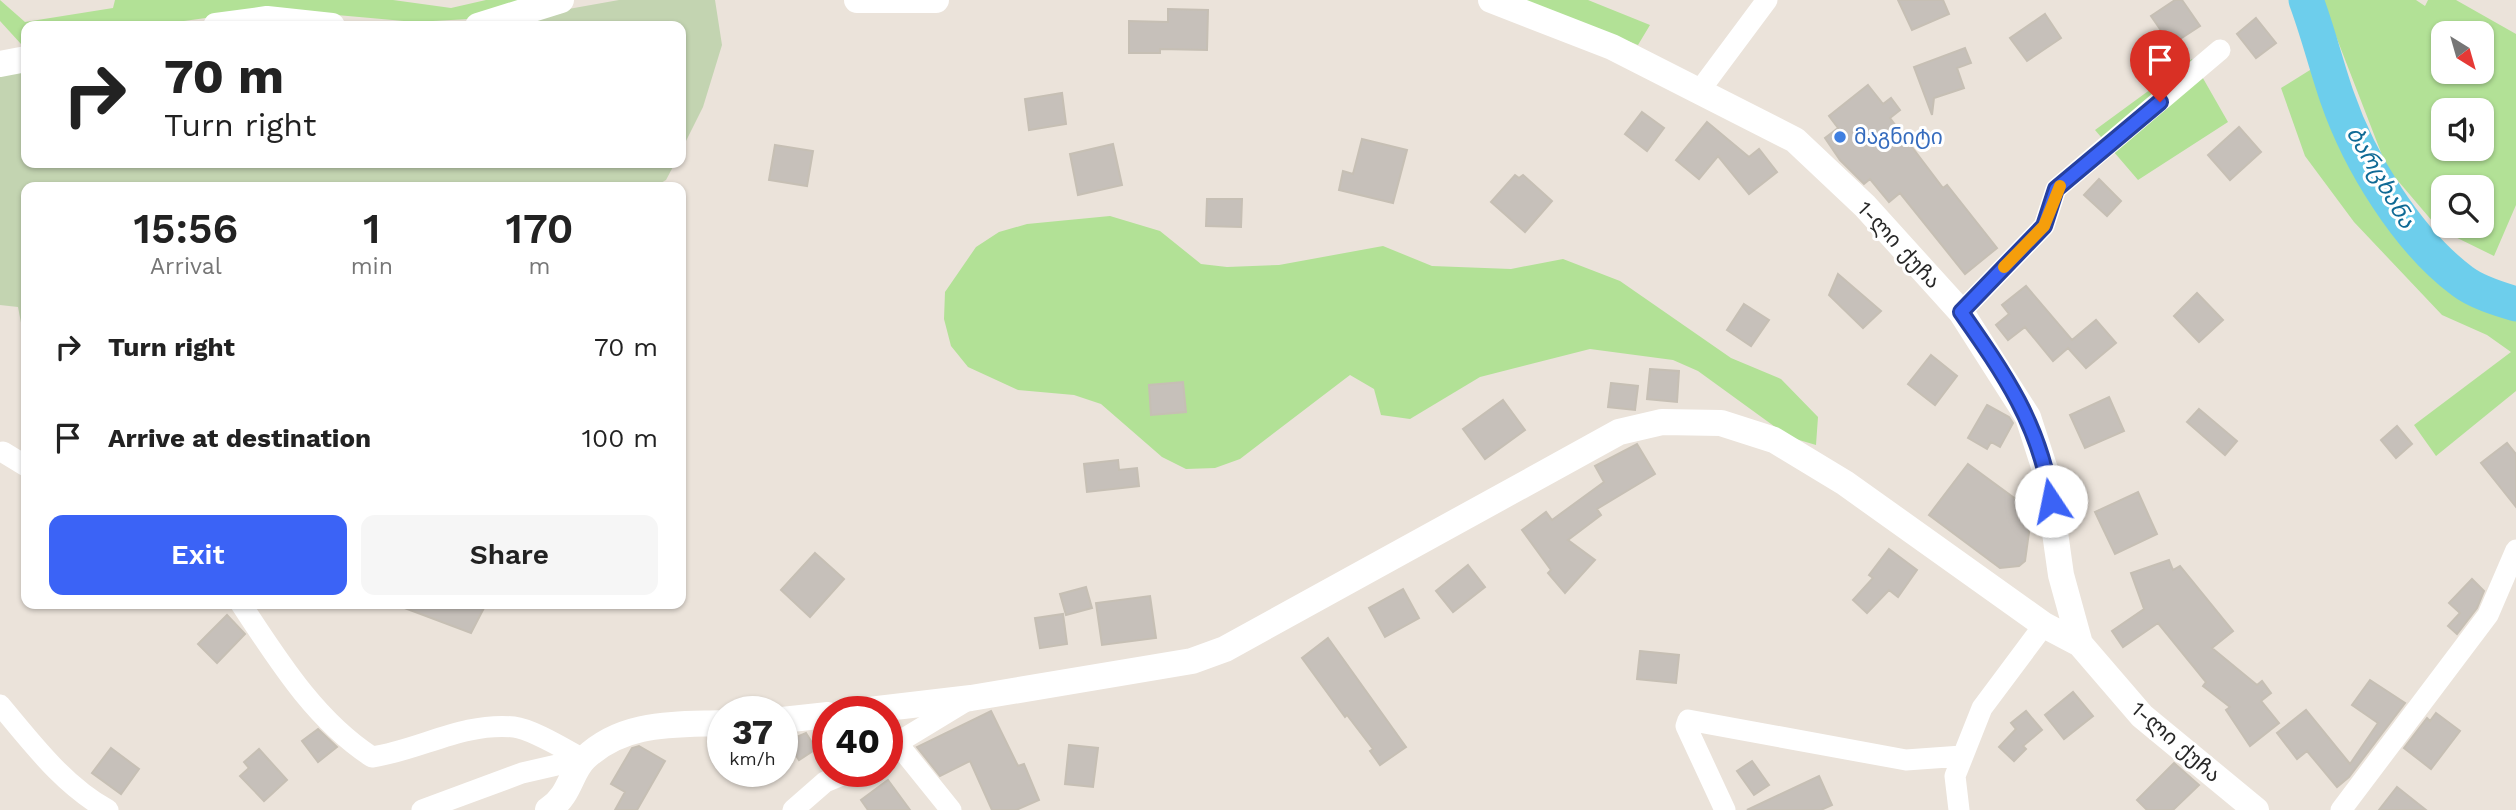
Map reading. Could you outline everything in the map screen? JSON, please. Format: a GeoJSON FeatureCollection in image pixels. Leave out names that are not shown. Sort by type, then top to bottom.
{"type":"FeatureCollection","features":[{"type":"Feature","properties":{"kind":"street"},"geometry":{"type":"LineString","coordinates":[[494,21],[561,0]]}},
{"type":"Feature","properties":{"kind":"street"},"geometry":{"type":"LineString","coordinates":[[858,0],[936,0]]}},
{"type":"Feature","properties":{"kind":"street","name":"1-ლი ქუჩა"},"geometry":{"type":"LineString","coordinates":[[1491,0],[1535,8],[1795,140],[1865,206],[1961,312],[1998,365],[2028,417],[2047,476],[2061,575],[2080,644],[2142,716],[2256,810]]}},
{"type":"Feature","properties":{"kind":"street"},"geometry":{"type":"LineString","coordinates":[[1700,90],[1767,0]]}},
{"type":"Feature","properties":{"kind":"street"},"geometry":{"type":"LineString","coordinates":[[252,21],[286,21]]}},
{"type":"Feature","properties":{"kind":"street"},"geometry":{"type":"LineString","coordinates":[[1961,312],[2044,226],[2056,189],[2220,50]]}},
{"type":"Feature","properties":{"kind":"street"},"geometry":{"type":"LineString","coordinates":[[0,64],[21,60]]}},
{"type":"Feature","properties":{"kind":"street"},"geometry":{"type":"LineString","coordinates":[[903,706],[971,698],[1192,661],[1225,649],[1619,432],[1662,422],[1721,423],[1774,440],[1845,483],[2044,625],[2080,644]]}},
{"type":"Feature","properties":{"kind":"street"},"geometry":{"type":"LineString","coordinates":[[3,453],[21,463]]}},
{"type":"Feature","properties":{"kind":"street"},"geometry":{"type":"LineString","coordinates":[[2341,810],[2488,615],[2516,550]]}},
{"type":"Feature","properties":{"kind":"street"},"geometry":{"type":"LineString","coordinates":[[245,609],[313,705],[348,741],[372,757],[397,753],[456,731],[516,727],[583,759]]}},
{"type":"Feature","properties":{"kind":"street"},"geometry":{"type":"LineString","coordinates":[[1959,810],[1955,776],[1982,708],[2044,625]]}},
{"type":"Feature","properties":{"kind":"street"},"geometry":{"type":"LineString","coordinates":[[903,739],[971,698]]}},
{"type":"Feature","properties":{"kind":"street"},"geometry":{"type":"LineString","coordinates":[[0,705],[48,762],[85,798],[107,810]]}},
{"type":"Feature","properties":{"kind":"street"},"geometry":{"type":"LineString","coordinates":[[1725,810],[1686,726],[1688,720],[1906,760],[1962,756]]}},
{"type":"Feature","properties":{"kind":"street"},"geometry":{"type":"LineString","coordinates":[[422,810],[522,773],[583,759],[643,726],[707,724]]}},
{"type":"Feature","properties":{"kind":"street"},"geometry":{"type":"LineString","coordinates":[[903,758],[951,810]]}},
{"type":"Feature","properties":{"kind":"street"},"geometry":{"type":"LineString","coordinates":[[548,810],[569,789],[583,759]]}},
{"type":"Feature","properties":{"kind":"street"},"geometry":{"type":"LineString","coordinates":[[793,810],[819,787]]}},
{"type":"Feature","properties":{"kind":"green space"},"geometry":{"type":"Polygon","coordinates":[[[0,0],[24,21],[21,21],[21,44],[0,21],[0,0]]]}},
{"type":"Feature","properties":{"kind":"green space"},"geometry":{"type":"Polygon","coordinates":[[[115,0],[393,0],[451,8],[486,0],[539,0],[469,19],[433,21],[404,21],[270,9],[184,21],[31,21],[113,8],[115,0]]]}},
{"type":"Feature","properties":{"kind":"green space"},"geometry":{"type":"Polygon","coordinates":[[[619,0],[715,0],[722,45],[703,107],[686,141],[686,21],[501,21],[619,0]]]}},
{"type":"Feature","properties":{"kind":"green space"},"geometry":{"type":"Polygon","coordinates":[[[1523,0],[1588,0],[1650,25],[1638,45],[1523,0]]]}},
{"type":"Feature","properties":{"kind":"green space"},"geometry":{"type":"Polygon","coordinates":[[[2322,0],[2416,0],[2425,6],[2428,0],[2456,0],[2493,21],[2431,21],[2431,84],[2494,84],[2494,22],[2516,34],[2516,205],[2494,256],[2457,238],[2494,238],[2494,175],[2431,175],[2431,220],[2387,168],[2322,0]]]}},
{"type":"Feature","properties":{"kind":"green space"},"geometry":{"type":"Polygon","coordinates":[[[2192,59],[2228,122],[2138,180],[2095,130],[2192,59]]]}},
{"type":"Feature","properties":{"kind":"green space"},"geometry":{"type":"Polygon","coordinates":[[[2318,65],[2354,157],[2385,216],[2404,243],[2426,267],[2458,293],[2482,304],[2516,313],[2516,391],[2436,456],[2414,425],[2511,352],[2487,335],[2442,315],[2354,222],[2305,156],[2281,88],[2318,65]]]}},
{"type":"Feature","properties":{"kind":"green space"},"geometry":{"type":"Polygon","coordinates":[[[21,67],[21,168],[672,168],[663,182],[21,182],[21,323],[18,307],[0,305],[0,72],[21,67]]]}},
{"type":"Feature","properties":{"kind":"green space"},"geometry":{"type":"Polygon","coordinates":[[[1110,216],[1160,231],[1201,264],[1227,267],[1279,265],[1383,246],[1432,266],[1511,269],[1563,259],[1620,281],[1731,358],[1781,379],[1818,417],[1816,445],[1789,437],[1698,371],[1673,360],[1590,349],[1480,377],[1410,419],[1381,415],[1374,389],[1350,375],[1240,459],[1215,468],[1186,469],[1162,457],[1101,404],[1074,395],[1018,390],[968,367],[951,346],[944,319],[945,292],[976,247],[999,232],[1027,224],[1110,216]]]}},
{"type":"Feature","properties":{"kind":"building"},"geometry":{"type":"Polygon","coordinates":[[[1898,0],[1943,0],[1949,14],[1912,30],[1898,0]]]}},
{"type":"Feature","properties":{"kind":"building"},"geometry":{"type":"Polygon","coordinates":[[[2175,0],[2182,0],[2200,26],[2171,45],[2151,16],[2175,0]]]}},
{"type":"Feature","properties":{"kind":"building"},"geometry":{"type":"Polygon","coordinates":[[[1168,9],[1208,10],[1207,50],[1160,49],[1160,53],[1129,53],[1129,21],[1168,22],[1168,9]]]}},
{"type":"Feature","properties":{"kind":"building"},"geometry":{"type":"Polygon","coordinates":[[[2045,14],[2061,38],[2027,61],[2010,38],[2045,14]]]}},
{"type":"Feature","properties":{"kind":"building"},"geometry":{"type":"Polygon","coordinates":[[[2256,18],[2276,43],[2256,58],[2237,34],[2256,18]]]}},
{"type":"Feature","properties":{"kind":"building"},"geometry":{"type":"Polygon","coordinates":[[[1965,48],[1971,63],[1957,68],[1964,88],[1934,98],[1932,115],[1914,67],[1965,48]]]}},
{"type":"Feature","properties":{"kind":"building"},"geometry":{"type":"Polygon","coordinates":[[[1868,85],[1883,104],[1891,98],[1900,110],[1890,118],[1943,188],[1947,185],[1997,248],[1965,274],[1900,193],[1889,202],[1870,179],[1864,184],[1840,160],[1825,138],[1838,128],[1829,116],[1868,85]]]}},
{"type":"Feature","properties":{"kind":"building"},"geometry":{"type":"Polygon","coordinates":[[[1062,93],[1066,124],[1029,130],[1025,99],[1062,93]]]}},
{"type":"Feature","properties":{"kind":"building"},"geometry":{"type":"Polygon","coordinates":[[[1642,112],[1664,128],[1647,151],[1625,134],[1642,112]]]}},
{"type":"Feature","properties":{"kind":"building"},"geometry":{"type":"Polygon","coordinates":[[[1707,122],[1749,157],[1759,149],[1777,172],[1749,194],[1718,156],[1699,179],[1676,160],[1707,122]]]}},
{"type":"Feature","properties":{"kind":"building"},"geometry":{"type":"Polygon","coordinates":[[[2239,127],[2261,152],[2230,180],[2208,155],[2239,127]]]}},
{"type":"Feature","properties":{"kind":"building"},"geometry":{"type":"Polygon","coordinates":[[[1362,139],[1407,150],[1393,203],[1339,190],[1343,171],[1353,174],[1362,139]]]}},
{"type":"Feature","properties":{"kind":"building"},"geometry":{"type":"Polygon","coordinates":[[[1113,144],[1122,185],[1078,195],[1070,154],[1113,144]]]}},
{"type":"Feature","properties":{"kind":"building"},"geometry":{"type":"Polygon","coordinates":[[[775,145],[813,151],[807,186],[769,180],[775,145]]]}},
{"type":"Feature","properties":{"kind":"building"},"geometry":{"type":"Polygon","coordinates":[[[1515,175],[1519,178],[1523,175],[1552,201],[1525,232],[1491,202],[1515,175]]]}},
{"type":"Feature","properties":{"kind":"building"},"geometry":{"type":"Polygon","coordinates":[[[2099,179],[2121,201],[2107,216],[2084,195],[2099,179]]]}},
{"type":"Feature","properties":{"kind":"building"},"geometry":{"type":"Polygon","coordinates":[[[1207,199],[1242,199],[1241,227],[1206,226],[1207,199]]]}},
{"type":"Feature","properties":{"kind":"building"},"geometry":{"type":"Polygon","coordinates":[[[1838,274],[1881,311],[1863,328],[1829,295],[1838,274]]]}},
{"type":"Feature","properties":{"kind":"building"},"geometry":{"type":"Polygon","coordinates":[[[2026,286],[2072,340],[2096,320],[2116,343],[2086,368],[2068,348],[2053,361],[2025,327],[2008,340],[1996,325],[2009,314],[2002,305],[2026,286]]]}},
{"type":"Feature","properties":{"kind":"building"},"geometry":{"type":"Polygon","coordinates":[[[2197,293],[2223,320],[2199,342],[2174,316],[2197,293]]]}},
{"type":"Feature","properties":{"kind":"building"},"geometry":{"type":"Polygon","coordinates":[[[1744,304],[1769,320],[1751,346],[1727,330],[1744,304]]]}},
{"type":"Feature","properties":{"kind":"building"},"geometry":{"type":"Polygon","coordinates":[[[1931,355],[1957,376],[1935,405],[1908,384],[1931,355]]]}},
{"type":"Feature","properties":{"kind":"building"},"geometry":{"type":"Polygon","coordinates":[[[1650,369],[1679,371],[1677,402],[1647,399],[1650,369]]]}},
{"type":"Feature","properties":{"kind":"building"},"geometry":{"type":"Polygon","coordinates":[[[1183,382],[1186,412],[1151,415],[1149,385],[1183,382]]]}},
{"type":"Feature","properties":{"kind":"building"},"geometry":{"type":"Polygon","coordinates":[[[1611,383],[1638,386],[1635,410],[1608,407],[1611,383]]]}},
{"type":"Feature","properties":{"kind":"building"},"geometry":{"type":"Polygon","coordinates":[[[2109,397],[2124,431],[2085,448],[2070,415],[2109,397]]]}},
{"type":"Feature","properties":{"kind":"building"},"geometry":{"type":"Polygon","coordinates":[[[1503,400],[1525,430],[1485,459],[1463,429],[1503,400]]]}},
{"type":"Feature","properties":{"kind":"building"},"geometry":{"type":"Polygon","coordinates":[[[1987,405],[2009,417],[2013,423],[2000,447],[1991,442],[1987,449],[1968,438],[1987,405]]]}},
{"type":"Feature","properties":{"kind":"building"},"geometry":{"type":"Polygon","coordinates":[[[2199,409],[2237,441],[2225,455],[2187,422],[2199,409]]]}},
{"type":"Feature","properties":{"kind":"building"},"geometry":{"type":"Polygon","coordinates":[[[2397,426],[2412,444],[2396,458],[2381,440],[2397,426]]]}},
{"type":"Feature","properties":{"kind":"building"},"geometry":{"type":"Polygon","coordinates":[[[2507,443],[2516,454],[2516,507],[2481,463],[2507,443]]]}},
{"type":"Feature","properties":{"kind":"building"},"geometry":{"type":"Polygon","coordinates":[[[1637,444],[1655,474],[1597,509],[1601,515],[1568,540],[1595,560],[1565,593],[1548,573],[1551,570],[1522,530],[1546,512],[1552,520],[1604,482],[1595,466],[1637,444]]]}},
{"type":"Feature","properties":{"kind":"building"},"geometry":{"type":"Polygon","coordinates":[[[1118,460],[1119,470],[1137,468],[1139,486],[1087,492],[1084,464],[1118,460]]]}},
{"type":"Feature","properties":{"kind":"building"},"geometry":{"type":"Polygon","coordinates":[[[1968,464],[2032,511],[2025,561],[2019,566],[2000,568],[1929,515],[1968,464]]]}},
{"type":"Feature","properties":{"kind":"building"},"geometry":{"type":"Polygon","coordinates":[[[2138,492],[2157,534],[2115,554],[2095,512],[2138,492]]]}},
{"type":"Feature","properties":{"kind":"building"},"geometry":{"type":"Polygon","coordinates":[[[1889,549],[1917,570],[1898,597],[1889,590],[1867,613],[1853,600],[1873,578],[1869,575],[1889,549]]]}},
{"type":"Feature","properties":{"kind":"building"},"geometry":{"type":"Polygon","coordinates":[[[815,553],[844,579],[810,617],[781,590],[815,553]]]}},
{"type":"Feature","properties":{"kind":"building"},"geometry":{"type":"Polygon","coordinates":[[[2169,560],[2173,570],[2180,566],[2233,631],[2212,648],[2257,685],[2262,681],[2271,693],[2261,701],[2279,723],[2250,746],[2226,710],[2230,707],[2203,686],[2206,682],[2158,623],[2123,647],[2112,631],[2144,609],[2131,573],[2169,560]]]}},
{"type":"Feature","properties":{"kind":"building"},"geometry":{"type":"Polygon","coordinates":[[[1468,565],[1485,587],[1453,612],[1436,591],[1468,565]]]}},
{"type":"Feature","properties":{"kind":"building"},"geometry":{"type":"Polygon","coordinates":[[[2472,579],[2484,591],[2477,608],[2457,634],[2448,626],[2460,613],[2449,603],[2472,579]]]}},
{"type":"Feature","properties":{"kind":"building"},"geometry":{"type":"Polygon","coordinates":[[[1086,587],[1092,608],[1066,615],[1060,594],[1086,587]]]}},
{"type":"Feature","properties":{"kind":"building"},"geometry":{"type":"Polygon","coordinates":[[[1403,589],[1419,618],[1385,637],[1369,608],[1403,589]]]}},
{"type":"Feature","properties":{"kind":"building"},"geometry":{"type":"Polygon","coordinates":[[[1150,596],[1156,638],[1102,645],[1096,603],[1150,596]]]}},
{"type":"Feature","properties":{"kind":"building"},"geometry":{"type":"Polygon","coordinates":[[[407,609],[483,609],[471,633],[407,609]]]}},
{"type":"Feature","properties":{"kind":"building"},"geometry":{"type":"Polygon","coordinates":[[[1063,614],[1067,644],[1040,648],[1035,618],[1063,614]]]}},
{"type":"Feature","properties":{"kind":"building"},"geometry":{"type":"Polygon","coordinates":[[[227,615],[245,634],[217,663],[198,644],[227,615]]]}},
{"type":"Feature","properties":{"kind":"building"},"geometry":{"type":"Polygon","coordinates":[[[1328,638],[1406,747],[1380,765],[1370,751],[1373,749],[1347,715],[1345,717],[1302,658],[1328,638]]]}},
{"type":"Feature","properties":{"kind":"building"},"geometry":{"type":"Polygon","coordinates":[[[1640,651],[1679,655],[1676,683],[1637,679],[1640,651]]]}},
{"type":"Feature","properties":{"kind":"building"},"geometry":{"type":"Polygon","coordinates":[[[2370,680],[2405,703],[2349,777],[2337,787],[2307,751],[2297,759],[2277,733],[2306,710],[2350,764],[2378,723],[2352,705],[2370,680]]]}},
{"type":"Feature","properties":{"kind":"building"},"geometry":{"type":"Polygon","coordinates":[[[2073,692],[2093,716],[2064,739],[2045,715],[2073,692]]]}},
{"type":"Feature","properties":{"kind":"building"},"geometry":{"type":"Polygon","coordinates":[[[991,711],[1018,766],[1024,764],[1039,800],[1016,810],[992,810],[970,761],[940,776],[917,747],[991,711]]]}},
{"type":"Feature","properties":{"kind":"building"},"geometry":{"type":"Polygon","coordinates":[[[2026,711],[2042,730],[2023,746],[2026,749],[2014,761],[1999,747],[2016,729],[2011,723],[2026,711]]]}},
{"type":"Feature","properties":{"kind":"building"},"geometry":{"type":"Polygon","coordinates":[[[2436,713],[2460,731],[2431,769],[2404,748],[2427,718],[2430,721],[2436,713]]]}},
{"type":"Feature","properties":{"kind":"building"},"geometry":{"type":"Polygon","coordinates":[[[318,729],[337,747],[318,762],[302,741],[318,729]]]}},
{"type":"Feature","properties":{"kind":"building"},"geometry":{"type":"Polygon","coordinates":[[[806,733],[812,743],[812,752],[799,760],[798,758],[798,736],[806,733]]]}},
{"type":"Feature","properties":{"kind":"building"},"geometry":{"type":"Polygon","coordinates":[[[1069,745],[1098,748],[1093,787],[1065,784],[1069,745]]]}},
{"type":"Feature","properties":{"kind":"building"},"geometry":{"type":"Polygon","coordinates":[[[639,746],[665,761],[637,810],[615,810],[625,792],[611,784],[632,748],[639,746]]]}},
{"type":"Feature","properties":{"kind":"building"},"geometry":{"type":"Polygon","coordinates":[[[111,748],[139,769],[121,794],[92,773],[111,748]]]}},
{"type":"Feature","properties":{"kind":"building"},"geometry":{"type":"Polygon","coordinates":[[[259,749],[287,780],[264,801],[240,776],[249,768],[244,762],[259,749]]]}},
{"type":"Feature","properties":{"kind":"building"},"geometry":{"type":"Polygon","coordinates":[[[1752,761],[1769,785],[1754,795],[1737,771],[1752,761]]]}},
{"type":"Feature","properties":{"kind":"building"},"geometry":{"type":"Polygon","coordinates":[[[2174,763],[2199,785],[2173,810],[2147,810],[2137,800],[2174,763]]]}},
{"type":"Feature","properties":{"kind":"building"},"geometry":{"type":"Polygon","coordinates":[[[1819,776],[1832,805],[1821,810],[1747,810],[1819,776]]]}},
{"type":"Feature","properties":{"kind":"building"},"geometry":{"type":"Polygon","coordinates":[[[879,787],[893,787],[910,810],[868,810],[861,800],[879,787]]]}},
{"type":"Feature","properties":{"kind":"building"},"geometry":{"type":"Polygon","coordinates":[[[2397,787],[2426,810],[2379,810],[2397,787]]]}},
{"type":"Feature","properties":{"kind":"waterway","name":"ბარცხანა"},"geometry":{"type":"LineString","coordinates":[[2306,0],[2346,122],[2387,198],[2422,244],[2462,281],[2481,292],[2516,304]]}},
{"type":"Feature","properties":{"kind":"slow traffic"},"geometry":{"type":"LineString","coordinates":[[2004,267],[2044,226],[2056,189],[2060,186]]}},
{"type":"Feature","properties":{"kind":"place","name":"მაგნიტი"},"geometry":{"type":"Point","coordinates":[1840,137]}},
{"type":"Feature","properties":{"kind":"route"},"geometry":{"type":"LineString","coordinates":[[2051,501],[2047,476],[2028,417],[1998,365],[1961,312],[2044,226],[2056,189],[2160,102]]}}]}
